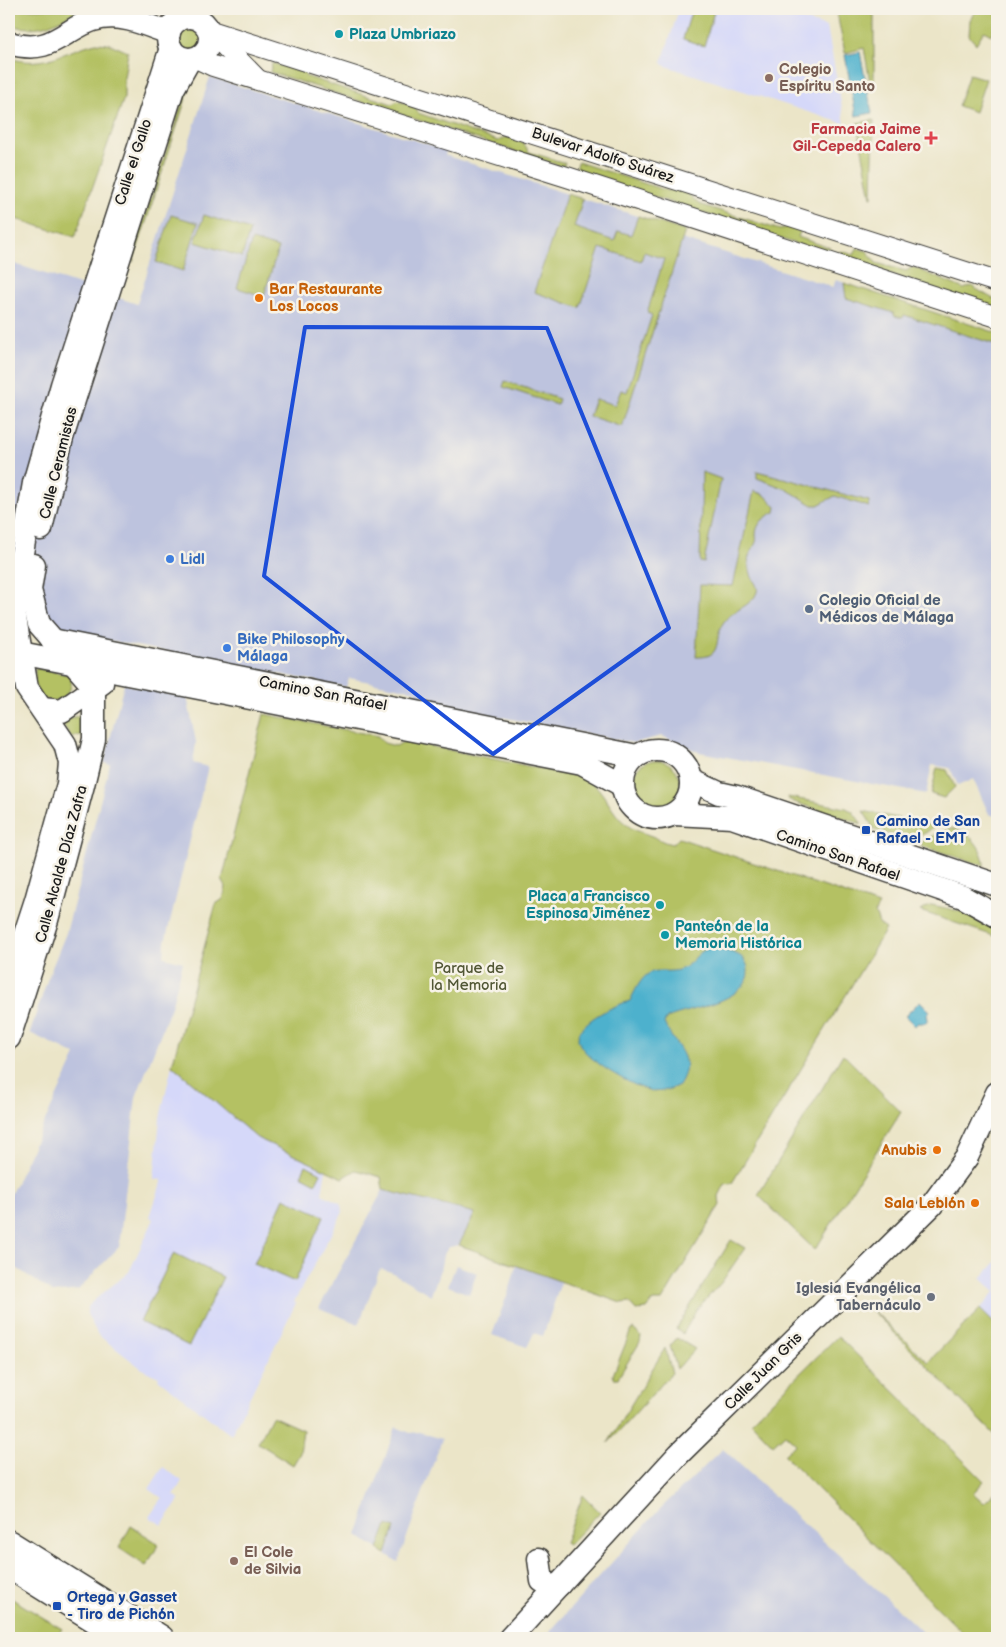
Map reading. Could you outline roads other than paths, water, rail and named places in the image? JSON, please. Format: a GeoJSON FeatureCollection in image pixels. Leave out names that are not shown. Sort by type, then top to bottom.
{"type":"FeatureCollection","features":[{"type":"Feature","properties":{"kind":"main road"},"geometry":{"type":"LineString","coordinates":[[9,42],[34,47],[51,42],[102,18],[130,19],[181,50]]}},
{"type":"Feature","properties":{"kind":"main road"},"geometry":{"type":"LineString","coordinates":[[181,50],[176,22],[203,18]]}},
{"type":"Feature","properties":{"kind":"main road","name":"Calle el Gallo"},"geometry":{"type":"LineString","coordinates":[[105,279],[172,89],[181,50],[207,49],[210,42],[203,18]]}},
{"type":"Feature","properties":{"kind":"main road","name":"Calle Ceramistas"},"geometry":{"type":"LineString","coordinates":[[94,687],[56,641],[39,624],[30,590],[49,491],[105,279]]}},
{"type":"Feature","properties":{"kind":"main road","name":"Calle Ceramistas"},"geometry":{"type":"LineString","coordinates":[[42,709],[27,688],[15,643],[13,606],[34,483],[62,385],[105,279]]}},
{"type":"Feature","properties":{"kind":"main road","name":"Camino San Rafael"},"geometry":{"type":"LineString","coordinates":[[15,643],[56,641],[637,756]]}},
{"type":"Feature","properties":{"kind":"main road","name":"Camino San Rafael"},"geometry":{"type":"LineString","coordinates":[[15,643],[76,665],[582,763],[622,784]]}},
{"type":"Feature","properties":{"kind":"main road"},"geometry":{"type":"LineString","coordinates":[[42,709],[62,711],[94,687],[122,673]]}},
{"type":"Feature","properties":{"kind":"main road","name":"Calle Alcalde Díaz Zafra"},"geometry":{"type":"LineString","coordinates":[[9,1038],[47,920],[83,786],[94,739],[94,687]]}},
{"type":"Feature","properties":{"kind":"main road","name":"Calle Alcalde Díaz Zafra"},"geometry":{"type":"LineString","coordinates":[[9,983],[36,900],[68,784],[70,763],[65,744],[42,709]]}},
{"type":"Feature","properties":{"kind":"main road"},"geometry":{"type":"LineString","coordinates":[[656,750],[672,753],[685,765],[691,780],[688,799],[674,814],[658,819],[641,815],[627,802],[622,784],[627,767],[637,756],[656,750]]}},
{"type":"Feature","properties":{"kind":"main road","name":"Camino San Rafael"},"geometry":{"type":"LineString","coordinates":[[691,780],[719,793],[737,796],[997,886]]}},
{"type":"Feature","properties":{"kind":"main road","name":"Camino San Rafael"},"geometry":{"type":"LineString","coordinates":[[674,814],[732,818],[963,897],[997,916]]}},
{"type":"Feature","properties":{"kind":"main road","name":"Calle Juan Gris"},"geometry":{"type":"LineString","coordinates":[[510,1638],[679,1454],[931,1206],[967,1157],[997,1093]]}},
{"type":"Feature","properties":{"kind":"main road","name":"Calle Juan Gris"},"geometry":{"type":"LineString","coordinates":[[529,1638],[690,1463],[941,1210],[978,1158],[997,1114]]}},
{"type":"Feature","properties":{"kind":"main road"},"geometry":{"type":"LineString","coordinates":[[9,1543],[162,1638]]}},
{"type":"Feature","properties":{"kind":"main road"},"geometry":{"type":"LineString","coordinates":[[538,1559],[542,1581],[550,1586],[558,1585]]}},
{"type":"Feature","properties":{"kind":"main road"},"geometry":{"type":"LineString","coordinates":[[9,1566],[124,1638]]}},
{"type":"Feature","properties":{"kind":"street"},"geometry":{"type":"LineString","coordinates":[[203,18],[259,81]]}},
{"type":"Feature","properties":{"kind":"street","name":"Bulevar Adolfo Suárez"},"geometry":{"type":"LineString","coordinates":[[203,18],[997,282]]}},
{"type":"Feature","properties":{"kind":"street"},"geometry":{"type":"LineString","coordinates":[[181,50],[213,66],[576,180],[997,317]]}},
{"type":"Feature","properties":{"kind":"water"},"geometry":{"type":"Polygon","coordinates":[[[860,52],[872,113],[856,116],[845,55],[860,52]]]}},
{"type":"Feature","properties":{"kind":"water"},"geometry":{"type":"Polygon","coordinates":[[[709,948],[728,951],[744,959],[748,970],[746,981],[739,990],[729,997],[667,1018],[664,1023],[685,1059],[686,1067],[679,1085],[659,1091],[645,1089],[621,1078],[596,1062],[586,1053],[580,1045],[578,1037],[580,1031],[592,1019],[630,1001],[644,977],[648,974],[681,969],[709,948]]]}},
{"type":"Feature","properties":{"kind":"water"},"geometry":{"type":"Polygon","coordinates":[[[920,1001],[930,1011],[927,1014],[928,1019],[926,1023],[918,1023],[915,1026],[905,1016],[920,1001]]]}},
{"type":"Feature","properties":{"kind":"place","name":"Plaza Umbriazo"},"geometry":{"type":"Point","coordinates":[339,34]}},
{"type":"Feature","properties":{"kind":"place","name":"Colegio Espíritu Santo"},"geometry":{"type":"Point","coordinates":[769,78]}},
{"type":"Feature","properties":{"kind":"place","name":"Farmacia Jaime Gil-Cepeda Calero"},"geometry":{"type":"Point","coordinates":[931,138]}},
{"type":"Feature","properties":{"kind":"place","name":"Bar Restaurante Los Locos"},"geometry":{"type":"Point","coordinates":[259,298]}},
{"type":"Feature","properties":{"kind":"place","name":"Lidl"},"geometry":{"type":"Point","coordinates":[170,559]}},
{"type":"Feature","properties":{"kind":"place","name":"Colegio Oficial de Médicos de Málaga"},"geometry":{"type":"Point","coordinates":[809,609]}},
{"type":"Feature","properties":{"kind":"place","name":"Bike Philosophy Málaga"},"geometry":{"type":"Point","coordinates":[227,648]}},
{"type":"Feature","properties":{"kind":"place","name":"Camino de San Rafael - EMT"},"geometry":{"type":"Point","coordinates":[866,830]}},
{"type":"Feature","properties":{"kind":"place","name":"Placa a Francisco Espinosa Jiménez"},"geometry":{"type":"Point","coordinates":[660,905]}},
{"type":"Feature","properties":{"kind":"place","name":"Panteón de la Memoria Histórica"},"geometry":{"type":"Point","coordinates":[665,935]}},
{"type":"Feature","properties":{"kind":"place","name":"Anubis"},"geometry":{"type":"Point","coordinates":[937,1150]}},
{"type":"Feature","properties":{"kind":"place","name":"Sala Leblón"},"geometry":{"type":"Point","coordinates":[975,1203]}},
{"type":"Feature","properties":{"kind":"place","name":"Iglesia Evangélica Tabernáculo"},"geometry":{"type":"Point","coordinates":[931,1297]}},
{"type":"Feature","properties":{"kind":"place","name":"El Cole de Silvia"},"geometry":{"type":"Point","coordinates":[234,1561]}},
{"type":"Feature","properties":{"kind":"place","name":"Ortega y Gasset - Tiro de Pichón"},"geometry":{"type":"Point","coordinates":[57,1606]}},
{"type":"Feature","properties":{"kind":"park label","name":"Parque de la Memoria"},"geometry":{"type":"Point","coordinates":[469,976]}}]}
